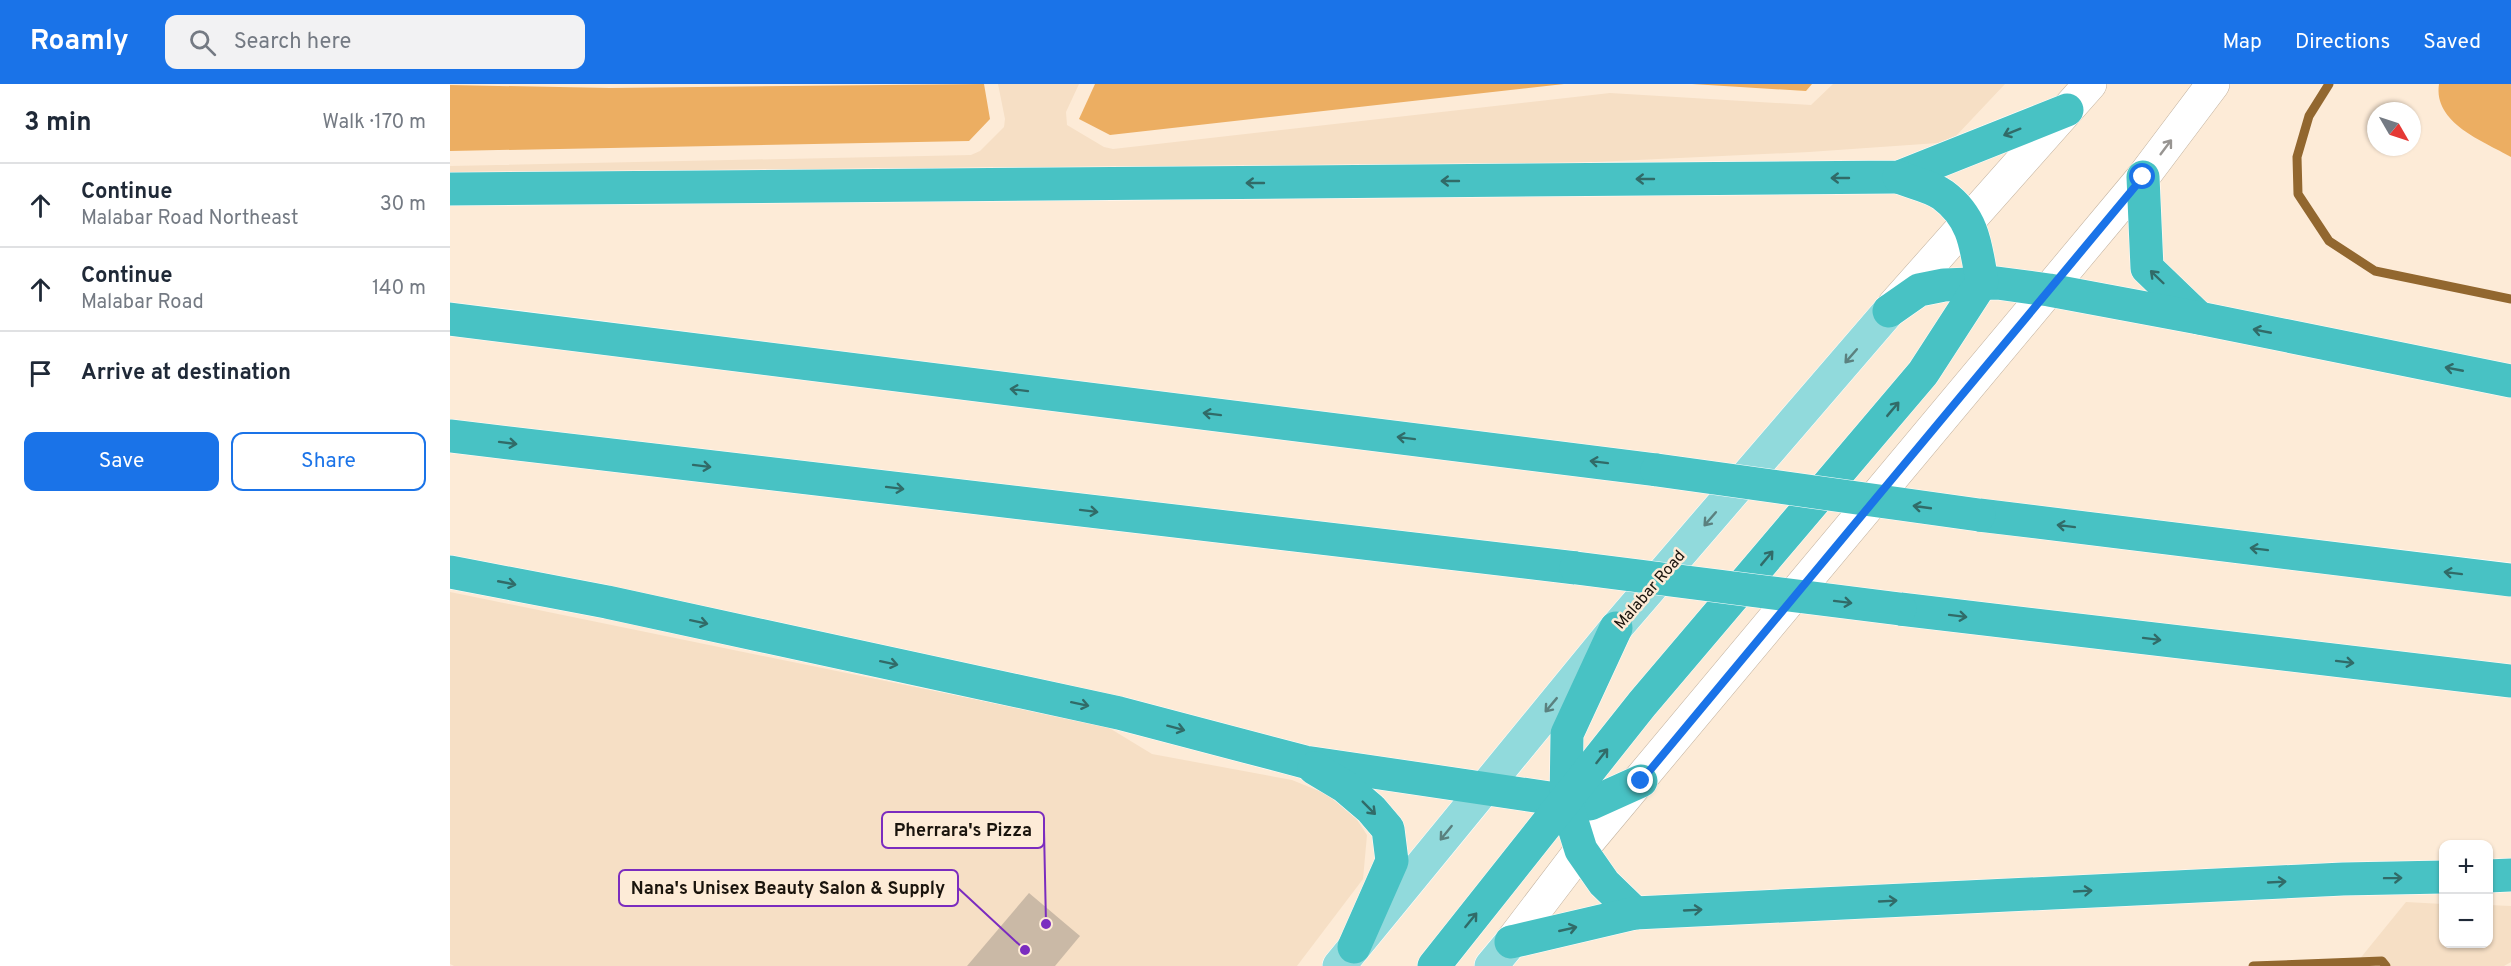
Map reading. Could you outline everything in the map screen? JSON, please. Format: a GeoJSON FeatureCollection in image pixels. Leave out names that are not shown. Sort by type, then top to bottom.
{"type":"FeatureCollection","features":[{"type":"Feature","properties":{"kind":"highway"},"geometry":{"type":"LineString","coordinates":[[450,189],[1899,177],[2067,110]]}},
{"type":"Feature","properties":{"kind":"highway"},"geometry":{"type":"LineString","coordinates":[[1434,966],[1642,705],[1923,373],[1982,282],[1974,236],[1968,220],[1942,194],[1899,177]]}},
{"type":"Feature","properties":{"kind":"highway"},"geometry":{"type":"LineString","coordinates":[[2143,177],[2147,268],[2199,318]]}},
{"type":"Feature","properties":{"kind":"highway"},"geometry":{"type":"LineString","coordinates":[[1889,311],[1919,290],[1944,285],[1982,282],[2049,290],[2199,318],[2511,381]]}},
{"type":"Feature","properties":{"kind":"highway"},"geometry":{"type":"LineString","coordinates":[[450,319],[1657,470],[1979,515],[2511,580]]}},
{"type":"Feature","properties":{"kind":"highway"},"geometry":{"type":"LineString","coordinates":[[450,436],[1576,568],[1900,609],[2511,681]]}},
{"type":"Feature","properties":{"kind":"highway"},"geometry":{"type":"LineString","coordinates":[[450,572],[607,602],[1119,713],[1305,762],[1590,804],[1641,781]]}},
{"type":"Feature","properties":{"kind":"highway"},"geometry":{"type":"LineString","coordinates":[[1616,628],[1568,734],[1566,802],[1581,850],[1604,883],[1635,913]]}},
{"type":"Feature","properties":{"kind":"highway"},"geometry":{"type":"LineString","coordinates":[[1305,762],[1344,786],[1371,809],[1388,829],[1392,861],[1346,956]]}},
{"type":"Feature","properties":{"kind":"highway"},"geometry":{"type":"LineString","coordinates":[[2493,876],[2511,875]]}},
{"type":"Feature","properties":{"kind":"highway"},"geometry":{"type":"LineString","coordinates":[[1501,954],[1635,913],[2439,876]]}},
{"type":"Feature","properties":{"kind":"main road","name":"Malabar Road"},"geometry":{"type":"LineString","coordinates":[[1346,956],[1616,628],[1968,220],[2090,84]]}},
{"type":"Feature","properties":{"kind":"main road"},"geometry":{"type":"LineString","coordinates":[[1501,954],[1581,850],[1641,781],[2143,177],[2213,84]]}},
{"type":"Feature","properties":{"kind":"shaded area"},"geometry":{"type":"Polygon","coordinates":[[[984,84],[990,119],[969,141],[450,151],[450,85],[610,88],[984,84]]]}},
{"type":"Feature","properties":{"kind":"shaded area"},"geometry":{"type":"Polygon","coordinates":[[[998,84],[1079,84],[1066,112],[1067,125],[1104,147],[1113,149],[1610,93],[1811,105],[1833,84],[2005,84],[1956,136],[1938,143],[1809,152],[1553,164],[450,173],[450,166],[971,155],[980,151],[1004,127],[1005,119],[998,84]]]}},
{"type":"Feature","properties":{"kind":"shaded area"},"geometry":{"type":"Polygon","coordinates":[[[1095,84],[1564,84],[1110,135],[1079,119],[1095,84]]]}},
{"type":"Feature","properties":{"kind":"shaded area"},"geometry":{"type":"Polygon","coordinates":[[[1692,84],[1812,84],[1806,91],[1692,84]]]}},
{"type":"Feature","properties":{"kind":"shaded area"},"geometry":{"type":"Polygon","coordinates":[[[2439,84],[2511,84],[2511,157],[2474,137],[2452,120],[2444,110],[2439,98],[2439,84]]]}},
{"type":"Feature","properties":{"kind":"shaded area"},"geometry":{"type":"Polygon","coordinates":[[[450,592],[1106,726],[1152,754],[1292,780],[1324,793],[1352,812],[1367,835],[1363,879],[1297,966],[454,966],[450,964],[450,592]]]}},
{"type":"Feature","properties":{"kind":"shaded area"},"geometry":{"type":"Polygon","coordinates":[[[2406,902],[2439,904],[2439,948],[2493,948],[2493,905],[2511,906],[2511,962],[2504,966],[2354,966],[2406,902]]]}},
{"type":"Feature","properties":{"kind":"building"},"geometry":{"type":"Polygon","coordinates":[[[1029,893],[1080,936],[1055,966],[967,966],[1029,893]]]}},
{"type":"Feature","properties":{"kind":"waterway"},"geometry":{"type":"LineString","coordinates":[[2329,84],[2309,116],[2297,157],[2298,194],[2329,241],[2375,271],[2511,299]]}},
{"type":"Feature","properties":{"kind":"waterway"},"geometry":{"type":"LineString","coordinates":[[2253,966],[2382,961],[2386,966]]}},
{"type":"Feature","properties":{"kind":"place","name":"Pherrara's Pizza"},"geometry":{"type":"Point","coordinates":[1046,924]}},
{"type":"Feature","properties":{"kind":"place","name":"Nana's Unisex Beauty Salon & Supply"},"geometry":{"type":"Point","coordinates":[1025,950]}},
{"type":"Feature","properties":{"kind":"route"},"geometry":{"type":"LineString","coordinates":[[1641,781],[2143,177]]}}]}
